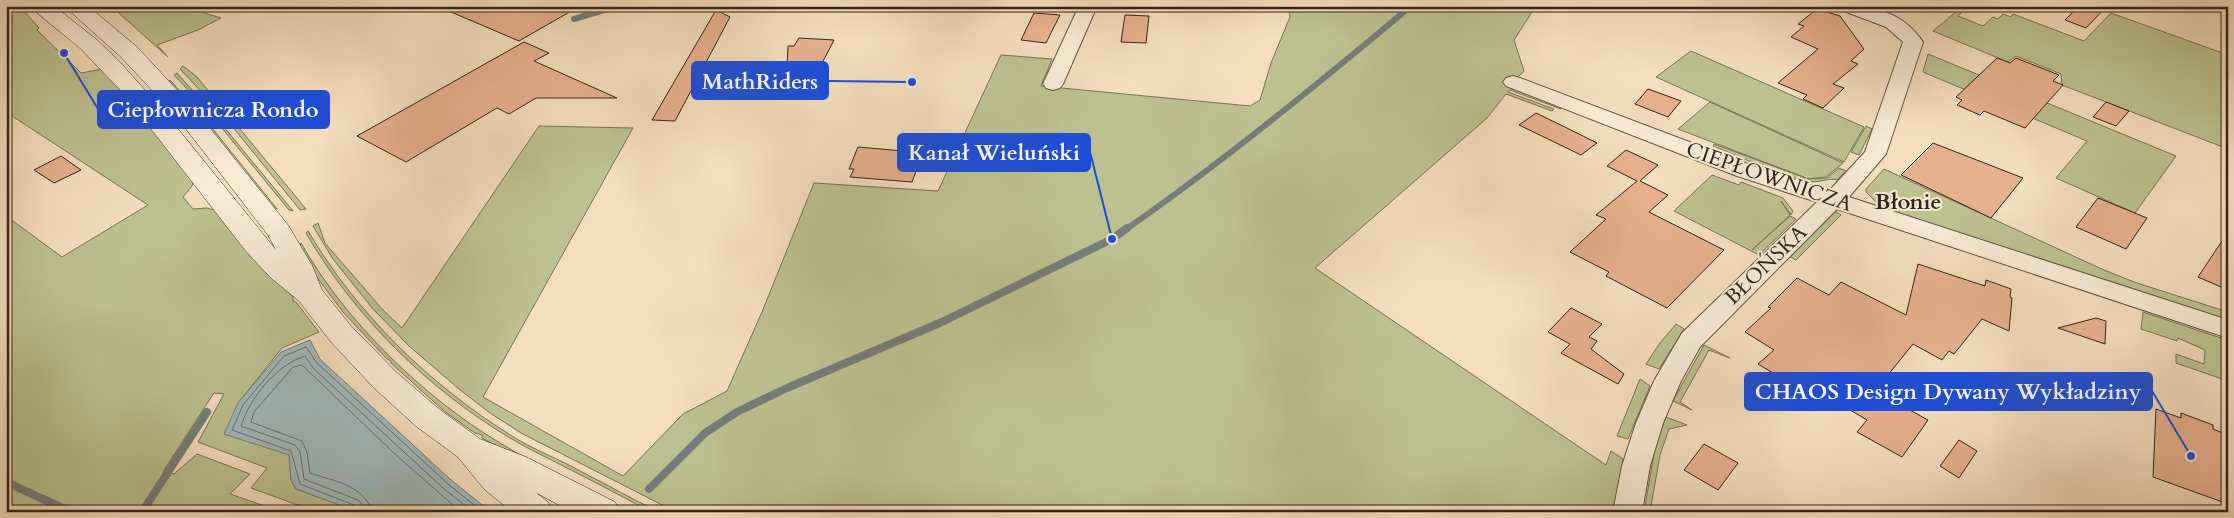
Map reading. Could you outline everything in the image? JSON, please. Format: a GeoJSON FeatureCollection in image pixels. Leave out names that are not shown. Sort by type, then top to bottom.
{"type":"FeatureCollection","features":[{"type":"Feature","properties":{"kind":"main road"},"geometry":{"type":"LineString","coordinates":[[40,6],[88,45],[135,92],[160,121],[257,248],[293,283],[309,294],[351,344],[390,385],[428,418],[469,448],[496,480],[536,512]]}},
{"type":"Feature","properties":{"kind":"main road"},"geometry":{"type":"LineString","coordinates":[[75,6],[129,52],[170,95],[209,142],[284,239],[298,264],[309,294]]}},
{"type":"Feature","properties":{"kind":"main road"},"geometry":{"type":"LineString","coordinates":[[469,448],[515,466],[603,512]]}},
{"type":"Feature","properties":{"kind":"street"},"geometry":{"type":"LineString","coordinates":[[1053,84],[1088,6]]}},
{"type":"Feature","properties":{"kind":"street","name":"BŁOŃSKA"},"geometry":{"type":"LineString","coordinates":[[1627,512],[1644,433],[1672,372],[1686,348],[1701,328],[1858,176],[1875,154],[1913,48],[1910,37],[1902,29],[1882,18],[1848,6]]}},
{"type":"Feature","properties":{"kind":"street","name":"CIEPŁOWNICZA"},"geometry":{"type":"LineString","coordinates":[[1513,82],[1745,171],[2228,329]]}},
{"type":"Feature","properties":{"kind":"green space"},"geometry":{"type":"Polygon","coordinates":[[[111,6],[182,6],[221,18],[198,30],[157,45],[168,57],[111,6]]]}},
{"type":"Feature","properties":{"kind":"green space"},"geometry":{"type":"Polygon","coordinates":[[[1289,6],[1536,6],[1514,40],[1524,71],[1517,78],[1560,106],[1561,109],[1510,90],[1508,92],[1554,109],[1552,111],[1506,94],[1487,118],[1315,268],[1606,465],[1611,451],[1623,459],[1614,512],[676,512],[521,433],[490,413],[459,389],[409,346],[373,309],[333,259],[313,226],[318,223],[325,243],[383,310],[402,328],[539,126],[633,128],[483,397],[623,476],[683,414],[727,391],[762,312],[814,183],[938,191],[1001,55],[1052,59],[1041,86],[1250,106],[1260,100],[1271,63],[1290,17],[1289,6]]]}},
{"type":"Feature","properties":{"kind":"green space"},"geometry":{"type":"Polygon","coordinates":[[[1963,6],[1968,6],[1958,16],[1983,26],[1993,17],[1998,19],[2003,14],[2011,17],[2013,14],[2084,41],[2111,13],[2228,55],[2228,149],[2062,85],[2061,74],[2016,56],[2008,62],[1933,31],[1963,6]]]}},
{"type":"Feature","properties":{"kind":"green space"},"geometry":{"type":"Polygon","coordinates":[[[18,8],[23,10],[39,28],[37,30],[81,73],[102,69],[131,101],[116,114],[122,122],[148,120],[194,176],[192,186],[183,197],[193,209],[207,208],[220,212],[293,297],[293,301],[296,302],[319,332],[282,348],[238,403],[289,455],[291,480],[296,489],[359,512],[317,512],[251,488],[267,468],[198,442],[224,394],[214,393],[164,470],[174,474],[197,454],[250,474],[230,494],[282,512],[6,512],[6,216],[62,257],[148,205],[6,112],[6,9],[18,8]]]}},
{"type":"Feature","properties":{"kind":"green space"},"geometry":{"type":"Polygon","coordinates":[[[1691,51],[1864,127],[1844,162],[1656,77],[1691,51]]]}},
{"type":"Feature","properties":{"kind":"green space"},"geometry":{"type":"Polygon","coordinates":[[[1928,54],[2176,156],[2135,213],[2056,178],[2087,141],[1923,72],[1928,54]]]}},
{"type":"Feature","properties":{"kind":"green space"},"geometry":{"type":"Polygon","coordinates":[[[183,66],[197,77],[306,209],[300,210],[223,115],[180,69],[183,66]]]}},
{"type":"Feature","properties":{"kind":"green space"},"geometry":{"type":"Polygon","coordinates":[[[177,73],[293,211],[289,210],[208,111],[174,75],[177,73]]]}},
{"type":"Feature","properties":{"kind":"green space"},"geometry":{"type":"Polygon","coordinates":[[[170,80],[208,123],[277,209],[269,206],[169,85],[170,80]]]}},
{"type":"Feature","properties":{"kind":"green space"},"geometry":{"type":"Polygon","coordinates":[[[1710,102],[1843,163],[1826,177],[1807,179],[1827,178],[1839,168],[1846,171],[1837,180],[1807,181],[1759,165],[1713,146],[1714,144],[1806,178],[1678,129],[1710,102]]]}},
{"type":"Feature","properties":{"kind":"green space"},"geometry":{"type":"Polygon","coordinates":[[[1866,126],[1872,129],[1859,155],[1851,152],[1866,126]]]}},
{"type":"Feature","properties":{"kind":"green space"},"geometry":{"type":"Polygon","coordinates":[[[1884,169],[2104,270],[2137,283],[2228,312],[2228,321],[1894,213],[1880,206],[1866,192],[1866,189],[1884,169]]]}},
{"type":"Feature","properties":{"kind":"green space"},"geometry":{"type":"Polygon","coordinates":[[[1712,175],[1739,185],[1741,182],[1783,198],[1793,211],[1791,215],[1781,201],[1790,215],[1752,250],[1790,216],[1796,219],[1759,255],[1674,211],[1712,175]]]}},
{"type":"Feature","properties":{"kind":"green space"},"geometry":{"type":"Polygon","coordinates":[[[1835,211],[1841,215],[1796,260],[1790,257],[1835,211]]]}},
{"type":"Feature","properties":{"kind":"green space"},"geometry":{"type":"Polygon","coordinates":[[[308,231],[327,262],[372,319],[424,371],[452,394],[520,441],[660,512],[651,512],[524,446],[480,419],[450,397],[395,348],[370,321],[325,264],[306,233],[308,231]]]}},
{"type":"Feature","properties":{"kind":"green space"},"geometry":{"type":"Polygon","coordinates":[[[301,243],[340,301],[363,328],[388,355],[443,403],[500,443],[630,512],[620,512],[482,438],[482,435],[475,433],[444,411],[391,363],[343,312],[307,264],[299,249],[301,243]]]}},
{"type":"Feature","properties":{"kind":"green space"},"geometry":{"type":"Polygon","coordinates":[[[2143,312],[2224,339],[2228,345],[2225,380],[2176,363],[2176,354],[2204,364],[2205,350],[2178,338],[2177,341],[2141,329],[2143,312]]]}},
{"type":"Feature","properties":{"kind":"green space"},"geometry":{"type":"Polygon","coordinates":[[[1676,324],[1684,329],[1659,369],[1646,364],[1660,343],[1676,324]]]}},
{"type":"Feature","properties":{"kind":"green space"},"geometry":{"type":"Polygon","coordinates":[[[1704,345],[1730,358],[1709,350],[1680,402],[1692,410],[1673,401],[1704,345]]]}},
{"type":"Feature","properties":{"kind":"green space"},"geometry":{"type":"Polygon","coordinates":[[[1640,379],[1650,386],[1628,439],[1617,436],[1640,379]]]}},
{"type":"Feature","properties":{"kind":"green space"},"geometry":{"type":"Polygon","coordinates":[[[1666,417],[1687,425],[1669,429],[1660,455],[1650,512],[1644,512],[1656,442],[1666,417]]]}},
{"type":"Feature","properties":{"kind":"water"},"geometry":{"type":"Polygon","coordinates":[[[310,340],[320,359],[451,480],[491,512],[359,512],[296,489],[291,480],[289,455],[224,434],[238,403],[281,352],[310,340]]]}},
{"type":"Feature","properties":{"kind":"building"},"geometry":{"type":"Polygon","coordinates":[[[437,6],[580,6],[519,41],[437,6]]]}},
{"type":"Feature","properties":{"kind":"building"},"geometry":{"type":"Polygon","coordinates":[[[2079,6],[2107,6],[2086,28],[2065,20],[2079,6]]]}},
{"type":"Feature","properties":{"kind":"building"},"geometry":{"type":"Polygon","coordinates":[[[1817,9],[1840,16],[1864,49],[1851,61],[1858,64],[1833,84],[1844,88],[1823,108],[1803,99],[1807,95],[1778,83],[1818,49],[1791,37],[1804,26],[1798,24],[1817,9]]]}},
{"type":"Feature","properties":{"kind":"building"},"geometry":{"type":"Polygon","coordinates":[[[716,10],[730,17],[675,121],[652,120],[716,10]]]}},
{"type":"Feature","properties":{"kind":"building"},"geometry":{"type":"Polygon","coordinates":[[[1034,13],[1060,15],[1046,43],[1021,40],[1034,13]]]}},
{"type":"Feature","properties":{"kind":"building"},"geometry":{"type":"Polygon","coordinates":[[[1125,15],[1149,16],[1146,43],[1121,42],[1125,15]]]}},
{"type":"Feature","properties":{"kind":"building"},"geometry":{"type":"Polygon","coordinates":[[[799,38],[834,40],[819,69],[787,67],[788,46],[794,46],[799,38]]]}},
{"type":"Feature","properties":{"kind":"building"},"geometry":{"type":"Polygon","coordinates":[[[524,42],[549,53],[534,61],[617,98],[536,98],[509,114],[497,108],[406,162],[357,136],[524,42]]]}},
{"type":"Feature","properties":{"kind":"building"},"geometry":{"type":"Polygon","coordinates":[[[1997,58],[2010,63],[2016,58],[2059,75],[2053,81],[2063,85],[2025,128],[1984,111],[1980,115],[1957,105],[1962,100],[1956,97],[1997,58]]]}},
{"type":"Feature","properties":{"kind":"building"},"geometry":{"type":"Polygon","coordinates":[[[1648,89],[1681,101],[1668,117],[1635,104],[1648,89]]]}},
{"type":"Feature","properties":{"kind":"building"},"geometry":{"type":"Polygon","coordinates":[[[2106,102],[2129,111],[2116,126],[2093,117],[2106,102]]]}},
{"type":"Feature","properties":{"kind":"building"},"geometry":{"type":"Polygon","coordinates":[[[1536,113],[1597,143],[1581,155],[1519,125],[1536,113]]]}},
{"type":"Feature","properties":{"kind":"building"},"geometry":{"type":"Polygon","coordinates":[[[1933,143],[2023,178],[1991,218],[1901,175],[1933,143]]]}},
{"type":"Feature","properties":{"kind":"building"},"geometry":{"type":"Polygon","coordinates":[[[906,145],[925,147],[912,182],[850,177],[854,169],[849,169],[858,147],[903,151],[906,145]]]}},
{"type":"Feature","properties":{"kind":"building"},"geometry":{"type":"Polygon","coordinates":[[[1626,150],[1658,165],[1640,181],[1668,195],[1649,212],[1724,250],[1667,308],[1606,276],[1609,272],[1570,252],[1606,219],[1596,215],[1637,181],[1607,166],[1626,150]]]}},
{"type":"Feature","properties":{"kind":"building"},"geometry":{"type":"Polygon","coordinates":[[[61,156],[81,170],[54,183],[34,170],[61,156]]]}},
{"type":"Feature","properties":{"kind":"building"},"geometry":{"type":"Polygon","coordinates":[[[2098,198],[2147,218],[2126,249],[2076,227],[2098,198]]]}},
{"type":"Feature","properties":{"kind":"building"},"geometry":{"type":"Polygon","coordinates":[[[2228,232],[2228,290],[2198,277],[2228,232]]]}},
{"type":"Feature","properties":{"kind":"building"},"geometry":{"type":"Polygon","coordinates":[[[1918,264],[1985,286],[1986,280],[2011,289],[2010,297],[2012,298],[2009,331],[1982,319],[1954,354],[1949,351],[1942,360],[1913,344],[1875,391],[1928,420],[1902,457],[1857,432],[1867,420],[1818,391],[1813,397],[1758,364],[1774,350],[1745,332],[1771,308],[1768,307],[1797,278],[1829,295],[1841,282],[1906,315],[1918,264]]]}},
{"type":"Feature","properties":{"kind":"building"},"geometry":{"type":"Polygon","coordinates":[[[1571,308],[1602,324],[1589,337],[1597,341],[1591,349],[1624,374],[1618,384],[1561,353],[1570,344],[1548,332],[1571,308]]]}},
{"type":"Feature","properties":{"kind":"building"},"geometry":{"type":"Polygon","coordinates":[[[2096,318],[2106,321],[2105,344],[2058,328],[2096,318]]]}},
{"type":"Feature","properties":{"kind":"building"},"geometry":{"type":"Polygon","coordinates":[[[2156,409],[2181,418],[2181,413],[2213,425],[2213,429],[2228,435],[2228,504],[2153,477],[2156,409]]]}},
{"type":"Feature","properties":{"kind":"building"},"geometry":{"type":"Polygon","coordinates":[[[1959,440],[1977,451],[1959,478],[1940,466],[1959,440]]]}},
{"type":"Feature","properties":{"kind":"building"},"geometry":{"type":"Polygon","coordinates":[[[1704,444],[1738,463],[1718,490],[1684,470],[1704,444]]]}},
{"type":"Feature","properties":{"kind":"waterway"},"geometry":{"type":"LineString","coordinates":[[574,19],[618,6]]}},
{"type":"Feature","properties":{"kind":"waterway"},"geometry":{"type":"LineString","coordinates":[[1125,230],[1271,121],[1411,6]]}},
{"type":"Feature","properties":{"kind":"waterway"},"geometry":{"type":"LineString","coordinates":[[649,489],[705,433],[737,412],[787,388],[942,322],[1112,239],[1127,228]]}},
{"type":"Feature","properties":{"kind":"waterway"},"geometry":{"type":"LineString","coordinates":[[142,512],[207,412]]}},
{"type":"Feature","properties":{"kind":"waterway"},"geometry":{"type":"LineString","coordinates":[[6,482],[71,512]]}},
{"type":"Feature","properties":{"kind":"place","name":"Ciepłownicza Rondo"},"geometry":{"type":"Point","coordinates":[64,53]}},
{"type":"Feature","properties":{"kind":"place","name":"MathRiders"},"geometry":{"type":"Point","coordinates":[912,82]}},
{"type":"Feature","properties":{"kind":"place","name":"Kanał Wieluński"},"geometry":{"type":"Point","coordinates":[1112,239]}},
{"type":"Feature","properties":{"kind":"place","name":"CHAOS Design Dywany Wykładziny"},"geometry":{"type":"Point","coordinates":[2191,456]}},
{"type":"Feature","properties":{"kind":"district","name":"Błonie"},"geometry":{"type":"Point","coordinates":[1908,202]}}]}
